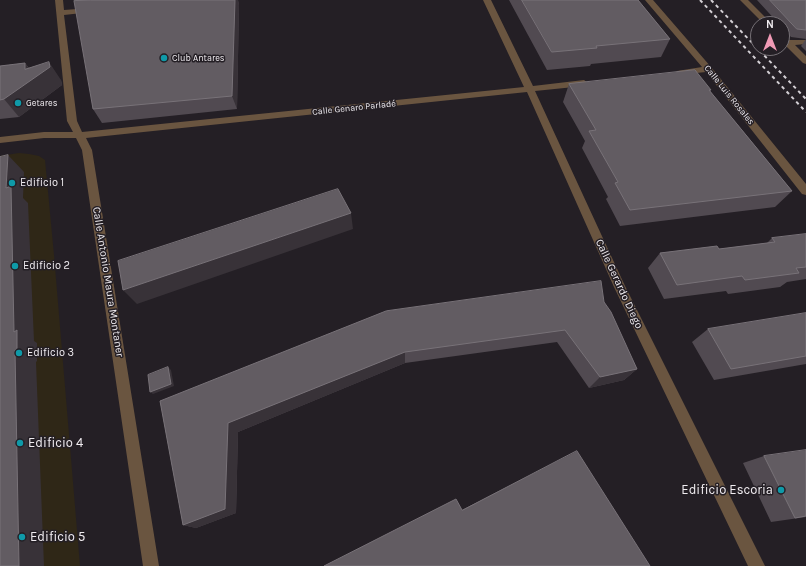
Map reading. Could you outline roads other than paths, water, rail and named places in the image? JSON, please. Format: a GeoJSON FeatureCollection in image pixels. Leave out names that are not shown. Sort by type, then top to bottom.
{"type":"FeatureCollection","features":[{"type":"Feature","properties":{"kind":"street","name":"Calle Antonio Maura Montaner"},"geometry":{"type":"LineString","coordinates":[[59,0],[72,121],[87,150],[151,566]]}},
{"type":"Feature","properties":{"kind":"street","name":"Calle Gerardo Diego"},"geometry":{"type":"LineString","coordinates":[[486,0],[530,89],[620,287],[757,566]]}},
{"type":"Feature","properties":{"kind":"street","name":"Calle Luis Rosales"},"geometry":{"type":"LineString","coordinates":[[649,0],[708,69],[806,191]]}},
{"type":"Feature","properties":{"kind":"street"},"geometry":{"type":"LineString","coordinates":[[745,0],[757,0]]}},
{"type":"Feature","properties":{"kind":"street"},"geometry":{"type":"LineString","coordinates":[[745,0],[760,16]]}},
{"type":"Feature","properties":{"kind":"street"},"geometry":{"type":"LineString","coordinates":[[60,13],[100,9]]}},
{"type":"Feature","properties":{"kind":"street"},"geometry":{"type":"LineString","coordinates":[[790,40],[806,42]]}},
{"type":"Feature","properties":{"kind":"street"},"geometry":{"type":"LineString","coordinates":[[790,45],[806,61]]}},
{"type":"Feature","properties":{"kind":"street"},"geometry":{"type":"LineString","coordinates":[[670,74],[708,69]]}},
{"type":"Feature","properties":{"kind":"street","name":"Calle Genaro Parladé"},"geometry":{"type":"LineString","coordinates":[[0,140],[44,135],[80,135],[121,132],[592,82]]}},
{"type":"Feature","properties":{"kind":"railway"},"geometry":{"type":"LineString","coordinates":[[700,0],[806,112]]}},
{"type":"Feature","properties":{"kind":"railway"},"geometry":{"type":"LineString","coordinates":[[711,0],[806,99]]}},
{"type":"Feature","properties":{"kind":"place","name":"Club Antares"},"geometry":{"type":"Point","coordinates":[164,58]}},
{"type":"Feature","properties":{"kind":"place","name":"Getares"},"geometry":{"type":"Point","coordinates":[18,103]}},
{"type":"Feature","properties":{"kind":"place","name":"Edificio 1"},"geometry":{"type":"Point","coordinates":[12,183]}},
{"type":"Feature","properties":{"kind":"place","name":"Edificio 2"},"geometry":{"type":"Point","coordinates":[15,266]}},
{"type":"Feature","properties":{"kind":"place","name":"Edificio 3"},"geometry":{"type":"Point","coordinates":[19,353]}},
{"type":"Feature","properties":{"kind":"place","name":"Edificio 4"},"geometry":{"type":"Point","coordinates":[20,443]}},
{"type":"Feature","properties":{"kind":"place","name":"Edificio Escoria"},"geometry":{"type":"Point","coordinates":[781,490]}},
{"type":"Feature","properties":{"kind":"place","name":"Edificio 5"},"geometry":{"type":"Point","coordinates":[22,537]}}]}
